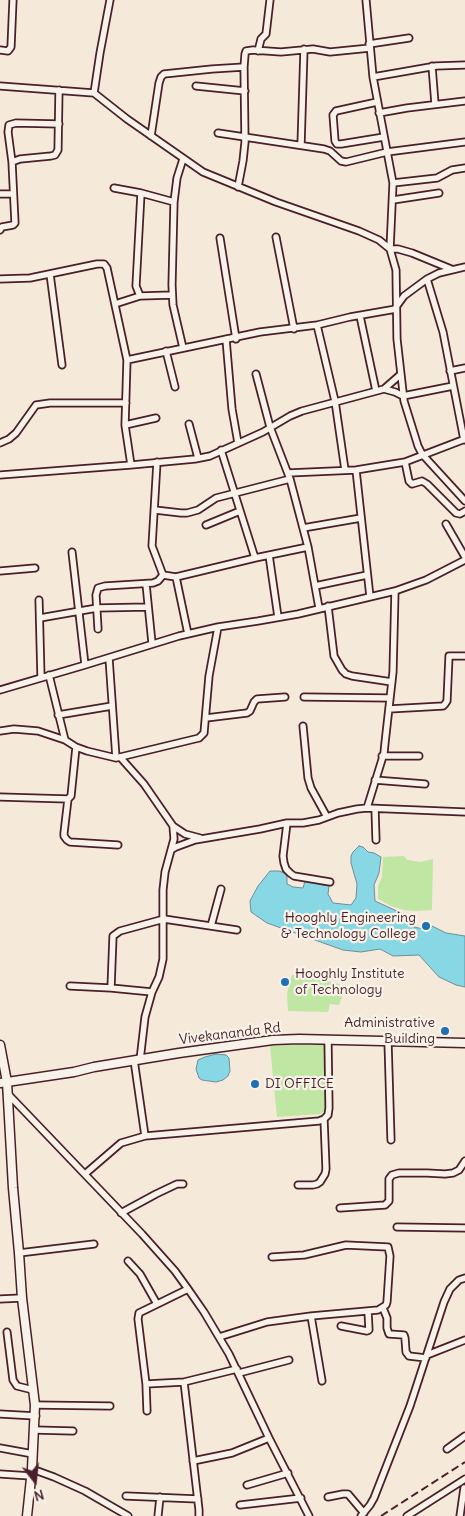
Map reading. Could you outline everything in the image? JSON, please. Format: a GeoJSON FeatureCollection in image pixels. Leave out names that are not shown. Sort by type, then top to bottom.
{"type":"FeatureCollection","features":[{"type":"Feature","properties":{"kind":"main road","name":"Vivekananda Rd"},"geometry":{"type":"LineString","coordinates":[[3,1083],[179,1053],[274,1040],[465,1043]]}},
{"type":"Feature","properties":{"kind":"main road"},"geometry":{"type":"LineString","coordinates":[[0,1048],[3,1083],[8,1093],[22,1298],[36,1416],[32,1472],[26,1516]]}},
{"type":"Feature","properties":{"kind":"street"},"geometry":{"type":"LineString","coordinates":[[0,50],[8,51],[11,47],[13,0]]}},
{"type":"Feature","properties":{"kind":"street"},"geometry":{"type":"LineString","coordinates":[[94,93],[110,0]]}},
{"type":"Feature","properties":{"kind":"street"},"geometry":{"type":"LineString","coordinates":[[258,51],[261,39],[266,34],[270,0]]}},
{"type":"Feature","properties":{"kind":"street"},"geometry":{"type":"LineString","coordinates":[[366,0],[373,77],[393,183],[390,249],[396,270],[397,339],[403,396],[422,454],[465,501]]}},
{"type":"Feature","properties":{"kind":"street"},"geometry":{"type":"LineString","coordinates":[[238,187],[245,136],[244,68],[246,51],[281,52],[313,49],[330,52],[409,38]]}},
{"type":"Feature","properties":{"kind":"street"},"geometry":{"type":"LineString","coordinates":[[301,145],[304,50]]}},
{"type":"Feature","properties":{"kind":"street"},"geometry":{"type":"LineString","coordinates":[[373,77],[432,66],[465,65]]}},
{"type":"Feature","properties":{"kind":"street"},"geometry":{"type":"LineString","coordinates":[[432,66],[435,104]]}},
{"type":"Feature","properties":{"kind":"street"},"geometry":{"type":"LineString","coordinates":[[151,136],[159,83],[164,74],[244,68]]}},
{"type":"Feature","properties":{"kind":"street"},"geometry":{"type":"LineString","coordinates":[[0,86],[94,93],[127,119],[203,172],[238,187],[359,231],[379,240],[390,249],[412,253],[451,269]]}},
{"type":"Feature","properties":{"kind":"street"},"geometry":{"type":"LineString","coordinates":[[196,86],[245,91]]}},
{"type":"Feature","properties":{"kind":"street"},"geometry":{"type":"LineString","coordinates":[[12,162],[16,159],[55,155],[58,150],[59,90]]}},
{"type":"Feature","properties":{"kind":"street"},"geometry":{"type":"LineString","coordinates":[[379,113],[465,101]]}},
{"type":"Feature","properties":{"kind":"street"},"geometry":{"type":"LineString","coordinates":[[377,102],[336,111],[333,115],[335,141],[337,144],[341,144],[384,137]]}},
{"type":"Feature","properties":{"kind":"street"},"geometry":{"type":"LineString","coordinates":[[0,230],[15,223],[9,126],[16,123],[58,124]]}},
{"type":"Feature","properties":{"kind":"street"},"geometry":{"type":"LineString","coordinates":[[218,133],[330,151],[341,161],[351,161],[388,152],[465,142]]}},
{"type":"Feature","properties":{"kind":"street"},"geometry":{"type":"LineString","coordinates":[[183,159],[177,178],[174,202],[172,295],[183,348]]}},
{"type":"Feature","properties":{"kind":"street"},"geometry":{"type":"LineString","coordinates":[[393,183],[437,178],[452,170],[465,168]]}},
{"type":"Feature","properties":{"kind":"street"},"geometry":{"type":"LineString","coordinates":[[114,188],[174,202]]}},
{"type":"Feature","properties":{"kind":"street"},"geometry":{"type":"LineString","coordinates":[[140,296],[136,286],[141,193]]}},
{"type":"Feature","properties":{"kind":"street"},"geometry":{"type":"LineString","coordinates":[[393,200],[439,193]]}},
{"type":"Feature","properties":{"kind":"street"},"geometry":{"type":"LineString","coordinates":[[0,194],[13,194]]}},
{"type":"Feature","properties":{"kind":"street"},"geometry":{"type":"LineString","coordinates":[[276,236],[294,329]]}},
{"type":"Feature","properties":{"kind":"street"},"geometry":{"type":"LineString","coordinates":[[220,238],[236,339]]}},
{"type":"Feature","properties":{"kind":"street"},"geometry":{"type":"LineString","coordinates":[[0,279],[21,279],[98,264],[104,264],[107,268],[128,360],[125,425],[131,466]]}},
{"type":"Feature","properties":{"kind":"street"},"geometry":{"type":"LineString","coordinates":[[128,360],[226,339],[236,339],[260,332],[317,325],[396,308],[404,296],[427,279],[439,272],[465,267]]}},
{"type":"Feature","properties":{"kind":"street"},"geometry":{"type":"LineString","coordinates":[[50,274],[62,365]]}},
{"type":"Feature","properties":{"kind":"street"},"geometry":{"type":"LineString","coordinates":[[155,510],[181,514],[187,513],[198,510],[216,498],[289,476],[356,470],[405,462],[422,454],[464,440],[443,332],[427,279]]}},
{"type":"Feature","properties":{"kind":"street"},"geometry":{"type":"LineString","coordinates":[[115,304],[140,296],[172,295]]}},
{"type":"Feature","properties":{"kind":"street"},"geometry":{"type":"LineString","coordinates":[[360,316],[376,391]]}},
{"type":"Feature","properties":{"kind":"street"},"geometry":{"type":"LineString","coordinates":[[317,325],[335,401],[345,470]]}},
{"type":"Feature","properties":{"kind":"street"},"geometry":{"type":"LineString","coordinates":[[226,339],[232,409],[238,443]]}},
{"type":"Feature","properties":{"kind":"street"},"geometry":{"type":"LineString","coordinates":[[166,351],[175,387]]}},
{"type":"Feature","properties":{"kind":"street"},"geometry":{"type":"LineString","coordinates":[[450,371],[465,368]]}},
{"type":"Feature","properties":{"kind":"street"},"geometry":{"type":"LineString","coordinates":[[256,374],[270,427],[289,476],[308,547],[319,608]]}},
{"type":"Feature","properties":{"kind":"street"},"geometry":{"type":"LineString","coordinates":[[0,475],[131,466],[210,456],[302,411],[384,389],[400,374]]}},
{"type":"Feature","properties":{"kind":"street"},"geometry":{"type":"LineString","coordinates":[[384,389],[403,396],[453,386]]}},
{"type":"Feature","properties":{"kind":"street"},"geometry":{"type":"LineString","coordinates":[[0,443],[16,433],[36,405],[50,403],[126,403]]}},
{"type":"Feature","properties":{"kind":"street"},"geometry":{"type":"LineString","coordinates":[[125,425],[156,418]]}},
{"type":"Feature","properties":{"kind":"street"},"geometry":{"type":"LineString","coordinates":[[189,424],[198,458]]}},
{"type":"Feature","properties":{"kind":"street"},"geometry":{"type":"LineString","coordinates":[[221,450],[255,558]]}},
{"type":"Feature","properties":{"kind":"street"},"geometry":{"type":"LineString","coordinates":[[157,462],[152,546],[163,575]]}},
{"type":"Feature","properties":{"kind":"street"},"geometry":{"type":"LineString","coordinates":[[405,462],[409,481],[412,484],[422,482],[427,484],[456,513],[460,514],[465,511]]}},
{"type":"Feature","properties":{"kind":"street"},"geometry":{"type":"LineString","coordinates":[[356,470],[370,597]]}},
{"type":"Feature","properties":{"kind":"street"},"geometry":{"type":"LineString","coordinates":[[206,526],[240,511]]}},
{"type":"Feature","properties":{"kind":"street"},"geometry":{"type":"LineString","coordinates":[[303,528],[361,518]]}},
{"type":"Feature","properties":{"kind":"street"},"geometry":{"type":"LineString","coordinates":[[0,690],[109,658],[152,643],[218,627],[278,617],[370,597],[395,591],[426,580],[465,559],[446,524]]}},
{"type":"Feature","properties":{"kind":"street"},"geometry":{"type":"LineString","coordinates":[[163,575],[176,577],[308,547]]}},
{"type":"Feature","properties":{"kind":"street"},"geometry":{"type":"LineString","coordinates":[[72,552],[85,665]]}},
{"type":"Feature","properties":{"kind":"street"},"geometry":{"type":"LineString","coordinates":[[269,555],[278,617]]}},
{"type":"Feature","properties":{"kind":"street"},"geometry":{"type":"LineString","coordinates":[[0,571],[35,568]]}},
{"type":"Feature","properties":{"kind":"street"},"geometry":{"type":"LineString","coordinates":[[315,586],[367,574]]}},
{"type":"Feature","properties":{"kind":"street"},"geometry":{"type":"LineString","coordinates":[[98,629],[97,591],[101,587],[146,584],[158,581],[163,575]]}},
{"type":"Feature","properties":{"kind":"street"},"geometry":{"type":"LineString","coordinates":[[176,577],[188,634]]}},
{"type":"Feature","properties":{"kind":"street"},"geometry":{"type":"LineString","coordinates":[[146,584],[152,643]]}},
{"type":"Feature","properties":{"kind":"street"},"geometry":{"type":"LineString","coordinates":[[366,808],[385,743],[395,644],[395,591]]}},
{"type":"Feature","properties":{"kind":"street"},"geometry":{"type":"LineString","coordinates":[[39,600],[41,678]]}},
{"type":"Feature","properties":{"kind":"street"},"geometry":{"type":"LineString","coordinates":[[40,618],[97,608],[148,606]]}},
{"type":"Feature","properties":{"kind":"street"},"geometry":{"type":"LineString","coordinates":[[328,606],[334,656],[342,670],[352,676],[392,682]]}},
{"type":"Feature","properties":{"kind":"street"},"geometry":{"type":"LineString","coordinates":[[0,731],[24,729],[51,734],[76,747],[118,758],[199,738],[204,733],[209,676],[218,627]]}},
{"type":"Feature","properties":{"kind":"street"},"geometry":{"type":"LineString","coordinates":[[389,709],[440,706],[445,704],[447,700],[449,656],[465,656]]}},
{"type":"Feature","properties":{"kind":"street"},"geometry":{"type":"LineString","coordinates":[[109,658],[118,758],[144,784],[173,826],[185,834],[205,838]]}},
{"type":"Feature","properties":{"kind":"street"},"geometry":{"type":"LineString","coordinates":[[49,675],[65,740]]}},
{"type":"Feature","properties":{"kind":"street"},"geometry":{"type":"LineString","coordinates":[[206,718],[246,713],[250,711],[257,699],[285,697]]}},
{"type":"Feature","properties":{"kind":"street"},"geometry":{"type":"LineString","coordinates":[[304,697],[390,698]]}},
{"type":"Feature","properties":{"kind":"street"},"geometry":{"type":"LineString","coordinates":[[58,715],[112,706]]}},
{"type":"Feature","properties":{"kind":"street"},"geometry":{"type":"LineString","coordinates":[[303,726],[308,778],[311,788],[327,817]]}},
{"type":"Feature","properties":{"kind":"street"},"geometry":{"type":"LineString","coordinates":[[76,747],[72,796],[68,799],[64,836],[70,842],[118,845]]}},
{"type":"Feature","properties":{"kind":"street"},"geometry":{"type":"LineString","coordinates":[[382,756],[419,756]]}},
{"type":"Feature","properties":{"kind":"street"},"geometry":{"type":"LineString","coordinates":[[375,780],[425,784]]}},
{"type":"Feature","properties":{"kind":"street"},"geometry":{"type":"LineString","coordinates":[[0,798],[68,799]]}},
{"type":"Feature","properties":{"kind":"street"},"geometry":{"type":"LineString","coordinates":[[171,850],[188,842],[205,838],[287,823],[312,822],[347,811],[366,808],[465,812]]}},
{"type":"Feature","properties":{"kind":"street"},"geometry":{"type":"LineString","coordinates":[[375,808],[376,840]]}},
{"type":"Feature","properties":{"kind":"street"},"geometry":{"type":"LineString","coordinates":[[287,823],[283,856],[286,869],[294,876],[330,882]]}},
{"type":"Feature","properties":{"kind":"street"},"geometry":{"type":"LineString","coordinates":[[145,1136],[137,1060],[145,1018],[163,959],[164,919],[162,890],[174,839],[173,826]]}},
{"type":"Feature","properties":{"kind":"street"},"geometry":{"type":"LineString","coordinates":[[211,926],[221,889]]}},
{"type":"Feature","properties":{"kind":"street"},"geometry":{"type":"LineString","coordinates":[[111,988],[113,936],[120,931],[164,919],[237,930]]}},
{"type":"Feature","properties":{"kind":"street"},"geometry":{"type":"LineString","coordinates":[[70,986],[152,992]]}},
{"type":"Feature","properties":{"kind":"street"},"geometry":{"type":"LineString","coordinates":[[85,1174],[121,1143],[145,1136],[319,1121],[324,1119],[328,1115],[329,1108],[328,1040]]}},
{"type":"Feature","properties":{"kind":"street"},"geometry":{"type":"LineString","coordinates":[[388,1042],[391,1140]]}},
{"type":"Feature","properties":{"kind":"street"},"geometry":{"type":"LineString","coordinates":[[8,1093],[175,1271],[188,1289],[219,1336],[238,1371],[269,1438],[309,1516]]}},
{"type":"Feature","properties":{"kind":"street"},"geometry":{"type":"LineString","coordinates":[[298,1185],[313,1186],[317,1184],[320,1182],[326,1169],[324,1119]]}},
{"type":"Feature","properties":{"kind":"street"},"geometry":{"type":"LineString","coordinates":[[340,1208],[385,1204],[389,1201],[389,1179],[392,1175],[399,1173],[453,1173],[459,1170],[465,1161]]}},
{"type":"Feature","properties":{"kind":"street"},"geometry":{"type":"LineString","coordinates":[[121,1213],[177,1184],[183,1184]]}},
{"type":"Feature","properties":{"kind":"street"},"geometry":{"type":"LineString","coordinates":[[397,1227],[465,1228]]}},
{"type":"Feature","properties":{"kind":"street"},"geometry":{"type":"LineString","coordinates":[[19,1253],[94,1244]]}},
{"type":"Feature","properties":{"kind":"street"},"geometry":{"type":"LineString","coordinates":[[219,1336],[256,1324],[311,1316],[378,1310],[383,1308],[387,1302],[390,1256],[388,1247],[346,1245],[304,1255],[272,1257]]}},
{"type":"Feature","properties":{"kind":"street"},"geometry":{"type":"LineString","coordinates":[[128,1260],[140,1274],[157,1304]]}},
{"type":"Feature","properties":{"kind":"street"},"geometry":{"type":"LineString","coordinates":[[328,1497],[348,1494],[362,1514],[374,1498],[410,1406],[450,1289],[459,1280],[465,1278]]}},
{"type":"Feature","properties":{"kind":"street"},"geometry":{"type":"LineString","coordinates":[[147,1411],[139,1313],[188,1289]]}},
{"type":"Feature","properties":{"kind":"street"},"geometry":{"type":"LineString","coordinates":[[0,1299],[22,1298]]}},
{"type":"Feature","properties":{"kind":"street"},"geometry":{"type":"LineString","coordinates":[[383,1308],[390,1334],[404,1336],[408,1356],[427,1356],[465,1340]]}},
{"type":"Feature","properties":{"kind":"street"},"geometry":{"type":"LineString","coordinates":[[341,1326],[369,1330],[368,1311]]}},
{"type":"Feature","properties":{"kind":"street"},"geometry":{"type":"LineString","coordinates":[[311,1316],[322,1381]]}},
{"type":"Feature","properties":{"kind":"street"},"geometry":{"type":"LineString","coordinates":[[7,1332],[13,1380],[17,1386],[33,1390]]}},
{"type":"Feature","properties":{"kind":"street"},"geometry":{"type":"LineString","coordinates":[[146,1384],[184,1382],[289,1360]]}},
{"type":"Feature","properties":{"kind":"street"},"geometry":{"type":"LineString","coordinates":[[184,1382],[200,1510],[199,1516]]}},
{"type":"Feature","properties":{"kind":"street"},"geometry":{"type":"LineString","coordinates":[[35,1405],[110,1406]]}},
{"type":"Feature","properties":{"kind":"street"},"geometry":{"type":"LineString","coordinates":[[0,1414],[36,1416]]}},
{"type":"Feature","properties":{"kind":"street"},"geometry":{"type":"LineString","coordinates":[[35,1430],[74,1431]]}},
{"type":"Feature","properties":{"kind":"street"},"geometry":{"type":"LineString","coordinates":[[447,1449],[465,1436]]}},
{"type":"Feature","properties":{"kind":"street"},"geometry":{"type":"LineString","coordinates":[[193,1461],[232,1453],[269,1438]]}},
{"type":"Feature","properties":{"kind":"street"},"geometry":{"type":"LineString","coordinates":[[0,1448],[33,1454]]}},
{"type":"Feature","properties":{"kind":"street"},"geometry":{"type":"LineString","coordinates":[[0,1474],[32,1472],[54,1477],[128,1516]]}},
{"type":"Feature","properties":{"kind":"street"},"geometry":{"type":"LineString","coordinates":[[246,1485],[288,1473]]}},
{"type":"Feature","properties":{"kind":"street"},"geometry":{"type":"LineString","coordinates":[[407,1516],[465,1479]]}},
{"type":"Feature","properties":{"kind":"street"},"geometry":{"type":"LineString","coordinates":[[451,1488],[465,1488],[460,1516]]}},
{"type":"Feature","properties":{"kind":"street"},"geometry":{"type":"LineString","coordinates":[[126,1496],[198,1499]]}},
{"type":"Feature","properties":{"kind":"street"},"geometry":{"type":"LineString","coordinates":[[158,1516],[160,1497]]}},
{"type":"Feature","properties":{"kind":"street"},"geometry":{"type":"LineString","coordinates":[[240,1505],[301,1498]]}},
{"type":"Feature","properties":{"kind":"green space"},"geometry":{"type":"Polygon","coordinates":[[[404,856],[407,860],[420,862],[433,859],[432,910],[404,910],[378,899],[378,886],[382,877],[383,857],[404,856]]]}},
{"type":"Feature","properties":{"kind":"green space"},"geometry":{"type":"Polygon","coordinates":[[[292,975],[315,978],[346,986],[339,1005],[330,1004],[328,1012],[288,1011],[287,994],[292,975]]]}},
{"type":"Feature","properties":{"kind":"green space"},"geometry":{"type":"Polygon","coordinates":[[[327,1042],[326,1111],[320,1114],[277,1117],[270,1046],[327,1042]]]}},
{"type":"Feature","properties":{"kind":"water"},"geometry":{"type":"Polygon","coordinates":[[[359,846],[381,857],[379,873],[374,885],[375,901],[412,918],[414,927],[423,929],[432,926],[446,933],[465,936],[465,987],[439,977],[419,955],[393,956],[380,949],[361,952],[343,950],[267,923],[251,912],[250,901],[258,886],[270,871],[279,871],[287,874],[287,884],[293,887],[303,888],[305,881],[329,886],[328,894],[333,903],[351,905],[356,898],[357,884],[351,856],[359,846]]]}},
{"type":"Feature","properties":{"kind":"water"},"geometry":{"type":"Polygon","coordinates":[[[216,1054],[226,1055],[229,1058],[230,1071],[228,1076],[216,1082],[202,1080],[199,1078],[196,1069],[198,1060],[216,1054]]]}},
{"type":"Feature","properties":{"kind":"railway"},"geometry":{"type":"LineString","coordinates":[[381,1516],[465,1462]]}},
{"type":"Feature","properties":{"kind":"place","name":"Hooghly Engineering & Technology College"},"geometry":{"type":"Point","coordinates":[426,926]}},
{"type":"Feature","properties":{"kind":"place","name":"Hooghly Institute of Technology"},"geometry":{"type":"Point","coordinates":[285,982]}},
{"type":"Feature","properties":{"kind":"place","name":"Administrative Building"},"geometry":{"type":"Point","coordinates":[445,1031]}},
{"type":"Feature","properties":{"kind":"place","name":"DI OFFICE"},"geometry":{"type":"Point","coordinates":[255,1084]}}]}
